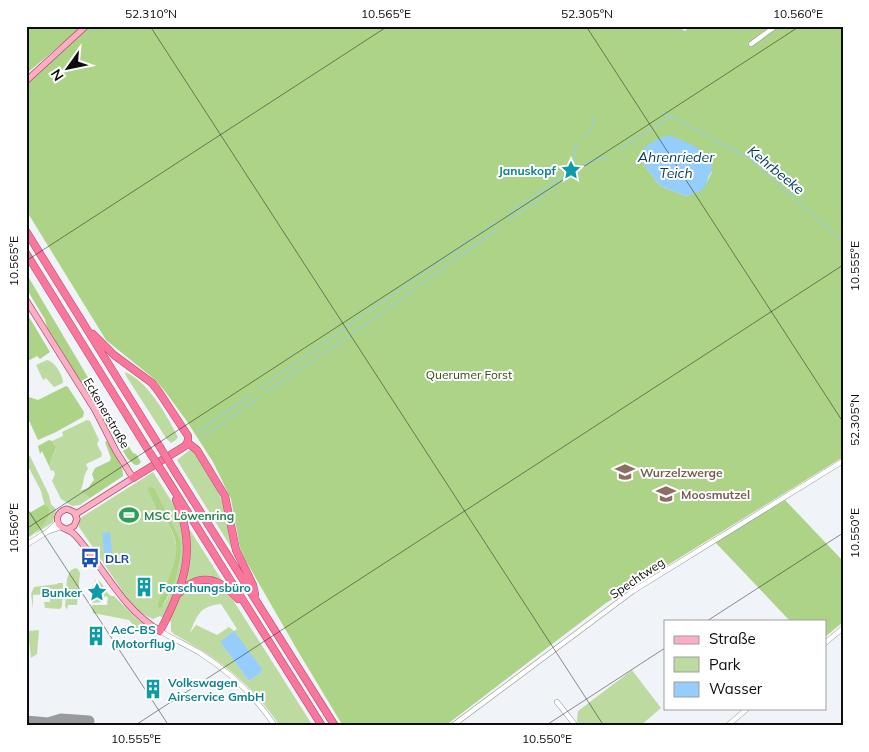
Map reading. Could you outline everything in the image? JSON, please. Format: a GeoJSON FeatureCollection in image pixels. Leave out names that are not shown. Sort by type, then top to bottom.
{"type":"FeatureCollection","features":[{"type":"Feature","properties":{"kind":"highway"},"geometry":{"type":"LineString","coordinates":[[26,231],[335,726]]}},
{"type":"Feature","properties":{"kind":"highway"},"geometry":{"type":"LineString","coordinates":[[26,253],[322,726]]}},
{"type":"Feature","properties":{"kind":"highway"},"geometry":{"type":"LineString","coordinates":[[81,321],[114,355],[156,388],[188,434],[188,443]]}},
{"type":"Feature","properties":{"kind":"highway"},"geometry":{"type":"LineString","coordinates":[[133,478],[188,443]]}},
{"type":"Feature","properties":{"kind":"highway"},"geometry":{"type":"LineString","coordinates":[[188,443],[198,450],[224,496],[236,550],[242,566],[253,585],[257,601]]}},
{"type":"Feature","properties":{"kind":"highway"},"geometry":{"type":"LineString","coordinates":[[160,630],[176,596],[186,565],[188,539],[183,516],[166,478]]}},
{"type":"Feature","properties":{"kind":"highway"},"geometry":{"type":"LineString","coordinates":[[176,596],[182,589],[193,582],[206,579],[215,581],[229,589],[254,618]]}},
{"type":"Feature","properties":{"kind":"main road"},"geometry":{"type":"LineString","coordinates":[[26,81],[86,26]]}},
{"type":"Feature","properties":{"kind":"main road","name":"Eckenerstraße"},"geometry":{"type":"LineString","coordinates":[[26,300],[95,410],[116,451],[133,478]]}},
{"type":"Feature","properties":{"kind":"main road"},"geometry":{"type":"LineString","coordinates":[[76,514],[133,478]]}},
{"type":"Feature","properties":{"kind":"main road"},"geometry":{"type":"LineString","coordinates":[[83,545],[75,525],[77,520],[76,514],[71,510],[63,510],[58,515],[62,526],[75,534],[83,545],[124,600],[143,619],[160,630]]}},
{"type":"Feature","properties":{"kind":"main road"},"geometry":{"type":"LineString","coordinates":[[62,526],[75,525]]}},
{"type":"Feature","properties":{"kind":"street"},"geometry":{"type":"LineString","coordinates":[[751,44],[776,26]]}},
{"type":"Feature","properties":{"kind":"street","name":"Spechtweg"},"geometry":{"type":"LineString","coordinates":[[452,726],[633,591],[843,461]]}},
{"type":"Feature","properties":{"kind":"street"},"geometry":{"type":"LineString","coordinates":[[26,545],[47,532],[62,526]]}},
{"type":"Feature","properties":{"kind":"street"},"geometry":{"type":"LineString","coordinates":[[826,642],[842,629]]}},
{"type":"Feature","properties":{"kind":"street"},"geometry":{"type":"LineString","coordinates":[[160,630],[223,669],[250,693],[276,726]]}},
{"type":"Feature","properties":{"kind":"street"},"geometry":{"type":"LineString","coordinates":[[557,702],[576,726]]}},
{"type":"Feature","properties":{"kind":"street"},"geometry":{"type":"LineString","coordinates":[[727,726],[746,710]]}},
{"type":"Feature","properties":{"kind":"green space"},"geometry":{"type":"Polygon","coordinates":[[[26,26],[83,26],[26,74],[26,26]]]}},
{"type":"Feature","properties":{"kind":"green space","name":"Querumer Forst"},"geometry":{"type":"Polygon","coordinates":[[[86,26],[676,26],[685,31],[691,26],[843,26],[843,457],[606,603],[445,726],[343,726],[246,561],[240,548],[231,499],[213,462],[164,390],[153,378],[106,340],[26,210],[26,76],[86,26]],[[639,158],[660,186],[686,196],[703,188],[712,172],[639,158]]]}},
{"type":"Feature","properties":{"kind":"green space"},"geometry":{"type":"Polygon","coordinates":[[[26,273],[131,450],[141,462],[138,465],[135,465],[128,459],[47,327],[46,321],[26,288],[26,273]]]}},
{"type":"Feature","properties":{"kind":"green space"},"geometry":{"type":"Polygon","coordinates":[[[26,312],[50,352],[40,359],[37,356],[26,362],[26,312]]]}},
{"type":"Feature","properties":{"kind":"green space"},"geometry":{"type":"Polygon","coordinates":[[[47,360],[58,369],[63,383],[54,387],[46,378],[43,380],[36,365],[47,360]]]}},
{"type":"Feature","properties":{"kind":"green space"},"geometry":{"type":"Polygon","coordinates":[[[125,372],[141,383],[156,400],[178,437],[176,440],[171,443],[166,438],[125,372]]]}},
{"type":"Feature","properties":{"kind":"green space"},"geometry":{"type":"Polygon","coordinates":[[[66,386],[84,412],[83,417],[38,440],[26,414],[26,396],[38,400],[66,386]]]}},
{"type":"Feature","properties":{"kind":"green space"},"geometry":{"type":"Polygon","coordinates":[[[87,420],[90,421],[99,440],[97,444],[102,454],[101,457],[86,464],[88,469],[80,491],[90,498],[80,505],[72,506],[61,499],[52,481],[55,474],[49,466],[56,449],[52,441],[63,436],[62,432],[87,420]]]}},
{"type":"Feature","properties":{"kind":"green space"},"geometry":{"type":"Polygon","coordinates":[[[49,440],[52,441],[56,448],[49,466],[42,451],[40,454],[38,446],[49,440]]]}},
{"type":"Feature","properties":{"kind":"green space"},"geometry":{"type":"Polygon","coordinates":[[[107,441],[120,463],[123,476],[90,498],[80,491],[88,488],[94,480],[92,474],[95,468],[110,461],[111,458],[105,442],[107,441]]]}},
{"type":"Feature","properties":{"kind":"green space"},"geometry":{"type":"Polygon","coordinates":[[[192,448],[222,501],[234,552],[177,460],[192,448]]]}},
{"type":"Feature","properties":{"kind":"green space"},"geometry":{"type":"Polygon","coordinates":[[[30,456],[49,495],[51,504],[56,509],[53,522],[35,534],[42,525],[49,508],[44,503],[41,491],[28,466],[26,467],[26,458],[30,456]]]}},
{"type":"Feature","properties":{"kind":"green space"},"geometry":{"type":"Polygon","coordinates":[[[153,472],[313,726],[280,726],[257,697],[233,673],[205,652],[174,634],[171,631],[171,622],[160,616],[153,619],[140,611],[123,592],[79,527],[78,521],[153,472]],[[148,487],[147,489],[161,519],[165,516],[176,546],[175,561],[157,606],[159,609],[164,604],[171,587],[180,540],[148,487]],[[221,604],[214,605],[200,612],[190,633],[196,625],[217,635],[229,627],[234,631],[237,629],[221,604]],[[220,642],[249,681],[261,673],[220,642]]]}},
{"type":"Feature","properties":{"kind":"green space"},"geometry":{"type":"Polygon","coordinates":[[[148,487],[154,488],[180,540],[181,551],[175,582],[162,607],[159,609],[157,606],[175,561],[176,542],[165,516],[161,519],[147,489],[148,487]]]}},
{"type":"Feature","properties":{"kind":"green space"},"geometry":{"type":"Polygon","coordinates":[[[785,500],[843,561],[843,622],[826,636],[826,620],[789,620],[715,542],[785,500]]]}},
{"type":"Feature","properties":{"kind":"green space"},"geometry":{"type":"Polygon","coordinates":[[[45,504],[49,508],[49,513],[45,522],[26,539],[26,515],[45,504]]]}},
{"type":"Feature","properties":{"kind":"green space"},"geometry":{"type":"Polygon","coordinates":[[[75,568],[80,573],[77,605],[68,605],[67,610],[65,606],[67,579],[70,571],[75,568]]]}},
{"type":"Feature","properties":{"kind":"green space"},"geometry":{"type":"Polygon","coordinates":[[[97,579],[111,596],[114,596],[153,632],[153,635],[136,628],[129,620],[93,613],[92,605],[107,605],[108,597],[105,596],[102,602],[92,603],[95,580],[97,579]]]}},
{"type":"Feature","properties":{"kind":"green space"},"geometry":{"type":"Polygon","coordinates":[[[63,583],[62,606],[60,609],[45,608],[44,602],[50,602],[50,594],[33,595],[33,609],[31,594],[34,587],[63,583]]]}},
{"type":"Feature","properties":{"kind":"green space"},"geometry":{"type":"Polygon","coordinates":[[[39,630],[37,654],[31,658],[28,631],[39,630]]]}},
{"type":"Feature","properties":{"kind":"green space"},"geometry":{"type":"Polygon","coordinates":[[[632,670],[661,708],[640,726],[580,726],[577,721],[578,711],[632,670]]]}},
{"type":"Feature","properties":{"kind":"water","name":"Ahrenrieder Teich"},"geometry":{"type":"Polygon","coordinates":[[[667,135],[695,146],[711,161],[711,172],[706,186],[702,190],[686,196],[660,186],[639,158],[646,147],[667,135]]]}},
{"type":"Feature","properties":{"kind":"water"},"geometry":{"type":"Polygon","coordinates":[[[110,532],[112,553],[104,553],[102,533],[110,532]]]}},
{"type":"Feature","properties":{"kind":"water"},"geometry":{"type":"Polygon","coordinates":[[[234,631],[262,669],[261,673],[249,681],[220,642],[234,631]]]}},
{"type":"Feature","properties":{"kind":"waterway","name":"Kehrbeeke"},"geometry":{"type":"LineString","coordinates":[[662,112],[749,158],[843,241]]}},
{"type":"Feature","properties":{"kind":"waterway"},"geometry":{"type":"LineString","coordinates":[[582,140],[595,125],[592,117]]}},
{"type":"Feature","properties":{"kind":"waterway"},"geometry":{"type":"LineString","coordinates":[[618,151],[670,117]]}},
{"type":"Feature","properties":{"kind":"waterway"},"geometry":{"type":"LineString","coordinates":[[562,171],[575,158],[574,147],[578,144]]}},
{"type":"Feature","properties":{"kind":"waterway"},"geometry":{"type":"LineString","coordinates":[[509,221],[590,161],[609,157]]}},
{"type":"Feature","properties":{"kind":"waterway"},"geometry":{"type":"LineString","coordinates":[[507,215],[562,176]]}},
{"type":"Feature","properties":{"kind":"waterway"},"geometry":{"type":"LineString","coordinates":[[259,389],[498,221]]}},
{"type":"Feature","properties":{"kind":"waterway"},"geometry":{"type":"LineString","coordinates":[[266,393],[381,314],[502,226]]}},
{"type":"Feature","properties":{"kind":"waterway"},"geometry":{"type":"LineString","coordinates":[[197,432],[252,394]]}},
{"type":"Feature","properties":{"kind":"waterway"},"geometry":{"type":"LineString","coordinates":[[201,438],[259,398]]}},
{"type":"Feature","properties":{"kind":"taxiway"},"geometry":{"type":"LineString","coordinates":[[26,721],[48,723],[61,719],[89,721]]}},
{"type":"Feature","properties":{"kind":"place","name":"Januskopf"},"geometry":{"type":"Point","coordinates":[571,170]}},
{"type":"Feature","properties":{"kind":"place","name":"Wurzelzwerge"},"geometry":{"type":"Point","coordinates":[625,472]}},
{"type":"Feature","properties":{"kind":"place","name":"Moosmutzel"},"geometry":{"type":"Point","coordinates":[666,494]}},
{"type":"Feature","properties":{"kind":"place","name":"MSC Löwenring"},"geometry":{"type":"Point","coordinates":[129,515]}},
{"type":"Feature","properties":{"kind":"place","name":"DLR"},"geometry":{"type":"Point","coordinates":[90,558]}},
{"type":"Feature","properties":{"kind":"place","name":"Forschungsbüro"},"geometry":{"type":"Point","coordinates":[144,587]}},
{"type":"Feature","properties":{"kind":"place","name":"Bunker"},"geometry":{"type":"Point","coordinates":[97,592]}},
{"type":"Feature","properties":{"kind":"place","name":"AeC-BS (Motorflug)"},"geometry":{"type":"Point","coordinates":[96,636]}},
{"type":"Feature","properties":{"kind":"place","name":"Volkswagen Airservice GmbH"},"geometry":{"type":"Point","coordinates":[153,689]}}]}
